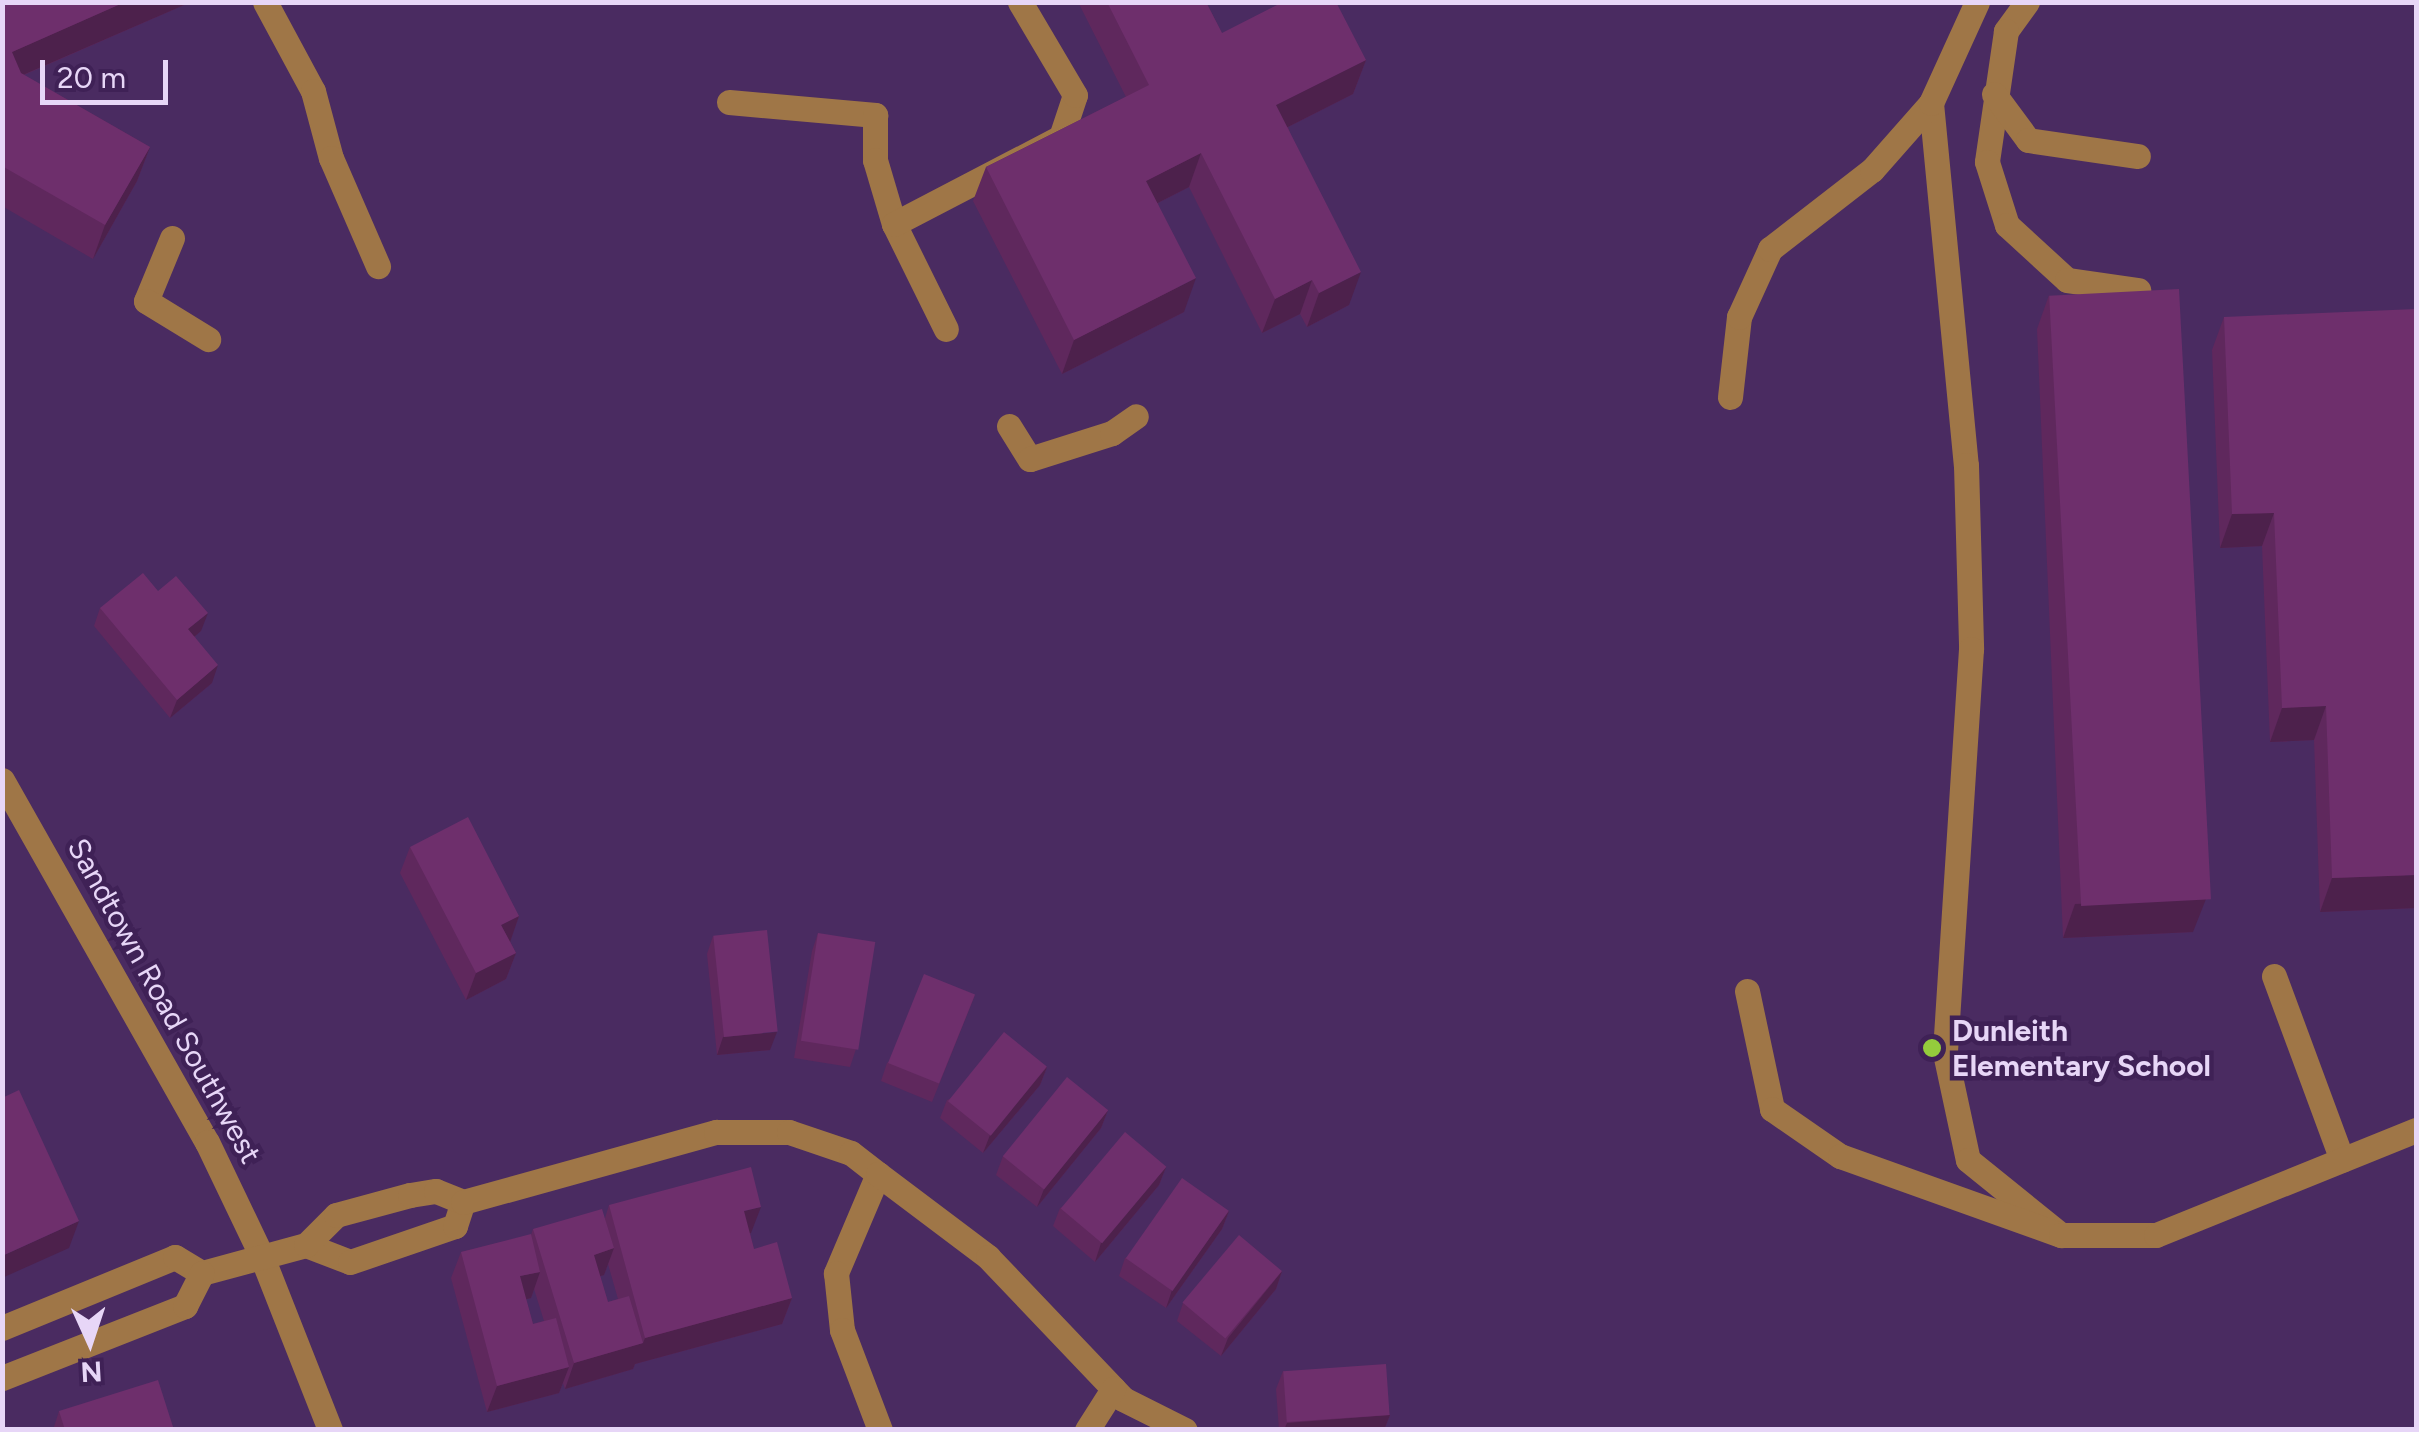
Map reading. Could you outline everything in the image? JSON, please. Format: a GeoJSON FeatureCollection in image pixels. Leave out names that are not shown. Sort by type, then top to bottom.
{"type":"FeatureCollection","features":[{"type":"Feature","properties":{"kind":"street"},"geometry":{"type":"LineString","coordinates":[[265,2],[313,91],[330,158],[378,266]]}},
{"type":"Feature","properties":{"kind":"street"},"geometry":{"type":"LineString","coordinates":[[894,224],[1061,138],[1074,95],[1020,2]]}},
{"type":"Feature","properties":{"kind":"street"},"geometry":{"type":"LineString","coordinates":[[1730,397],[1739,317],[1770,249],[1872,170],[1931,103],[1977,2]]}},
{"type":"Feature","properties":{"kind":"street"},"geometry":{"type":"LineString","coordinates":[[2027,2],[2006,31],[1987,162],[2006,225],[2068,280],[2138,290]]}},
{"type":"Feature","properties":{"kind":"street"},"geometry":{"type":"LineString","coordinates":[[1994,94],[2028,140],[2138,156]]}},
{"type":"Feature","properties":{"kind":"street"},"geometry":{"type":"LineString","coordinates":[[728,102],[875,115],[875,160],[894,224],[946,329]]}},
{"type":"Feature","properties":{"kind":"street"},"geometry":{"type":"LineString","coordinates":[[1931,103],[1954,293],[1970,630],[1946,1053],[1968,1160],[2061,1235]]}},
{"type":"Feature","properties":{"kind":"street"},"geometry":{"type":"LineString","coordinates":[[172,238],[146,301],[208,338]]}},
{"type":"Feature","properties":{"kind":"street"},"geometry":{"type":"LineString","coordinates":[[1009,426],[1030,459],[1112,433],[1136,416]]}},
{"type":"Feature","properties":{"kind":"street","name":"Sandtown Road Southwest"},"geometry":{"type":"LineString","coordinates":[[2,780],[162,1055],[262,1257],[330,1430]]}},
{"type":"Feature","properties":{"kind":"street"},"geometry":{"type":"LineString","coordinates":[[2274,976],[2342,1160]]}},
{"type":"Feature","properties":{"kind":"street"},"geometry":{"type":"LineString","coordinates":[[1747,991],[1772,1109],[1840,1156],[2061,1235],[2156,1235],[2416,1130]]}},
{"type":"Feature","properties":{"kind":"street"},"geometry":{"type":"LineString","coordinates":[[2,1328],[175,1257],[202,1272],[306,1245],[336,1216],[384,1202],[436,1190],[463,1202],[716,1132],[789,1132],[850,1153],[878,1174],[988,1257],[1113,1389],[1185,1430]]}},
{"type":"Feature","properties":{"kind":"street"},"geometry":{"type":"LineString","coordinates":[[878,1174],[836,1273],[842,1330],[880,1430]]}},
{"type":"Feature","properties":{"kind":"street"},"geometry":{"type":"LineString","coordinates":[[384,1202],[398,1245]]}},
{"type":"Feature","properties":{"kind":"street"},"geometry":{"type":"LineString","coordinates":[[306,1245],[350,1262],[454,1226],[463,1202]]}},
{"type":"Feature","properties":{"kind":"street"},"geometry":{"type":"LineString","coordinates":[[2,1378],[185,1306],[202,1272]]}},
{"type":"Feature","properties":{"kind":"street"},"geometry":{"type":"LineString","coordinates":[[95,1290],[116,1332]]}},
{"type":"Feature","properties":{"kind":"street"},"geometry":{"type":"LineString","coordinates":[[1087,1430],[1113,1389]]}},
{"type":"Feature","properties":{"kind":"building"},"geometry":{"type":"Polygon","coordinates":[[[2,2],[125,2],[12,52],[21,73],[150,147],[105,225],[2,166],[2,2]]]}},
{"type":"Feature","properties":{"kind":"building"},"geometry":{"type":"Polygon","coordinates":[[[1107,2],[1206,2],[1222,33],[1283,2],[1336,2],[1366,60],[1276,105],[1361,272],[1319,293],[1312,280],[1275,299],[1201,153],[1146,181],[1196,278],[1074,340],[986,167],[1149,85],[1107,2]]]}},
{"type":"Feature","properties":{"kind":"building"},"geometry":{"type":"Polygon","coordinates":[[[2179,289],[2211,899],[2081,906],[2049,296],[2179,289]]]}},
{"type":"Feature","properties":{"kind":"building"},"geometry":{"type":"Polygon","coordinates":[[[2416,309],[2416,875],[2332,878],[2326,706],[2282,708],[2274,513],[2232,514],[2224,317],[2416,309]]]}},
{"type":"Feature","properties":{"kind":"building"},"geometry":{"type":"Polygon","coordinates":[[[143,573],[158,591],[176,576],[208,613],[188,629],[218,665],[177,700],[100,608],[143,573]]]}},
{"type":"Feature","properties":{"kind":"building"},"geometry":{"type":"Polygon","coordinates":[[[468,817],[519,916],[501,925],[516,953],[476,973],[410,847],[468,817]]]}},
{"type":"Feature","properties":{"kind":"building"},"geometry":{"type":"Polygon","coordinates":[[[767,930],[778,1031],[724,1037],[713,936],[767,930]]]}},
{"type":"Feature","properties":{"kind":"building"},"geometry":{"type":"Polygon","coordinates":[[[818,933],[875,942],[858,1050],[801,1041],[818,933]]]}},
{"type":"Feature","properties":{"kind":"building"},"geometry":{"type":"Polygon","coordinates":[[[924,974],[975,995],[939,1084],[888,1063],[924,974]]]}},
{"type":"Feature","properties":{"kind":"building"},"geometry":{"type":"Polygon","coordinates":[[[1004,1032],[1047,1067],[991,1136],[948,1101],[1004,1032]]]}},
{"type":"Feature","properties":{"kind":"building"},"geometry":{"type":"Polygon","coordinates":[[[1067,1077],[1108,1110],[1044,1190],[1003,1156],[1067,1077]]]}},
{"type":"Feature","properties":{"kind":"building"},"geometry":{"type":"Polygon","coordinates":[[[19,1090],[79,1221],[2,1256],[2,1098],[19,1090]]]}},
{"type":"Feature","properties":{"kind":"building"},"geometry":{"type":"Polygon","coordinates":[[[1125,1132],[1166,1167],[1102,1243],[1061,1209],[1125,1132]]]}},
{"type":"Feature","properties":{"kind":"building"},"geometry":{"type":"Polygon","coordinates":[[[751,1167],[761,1207],[744,1211],[754,1249],[777,1242],[792,1298],[645,1338],[609,1205],[751,1167]]]}},
{"type":"Feature","properties":{"kind":"building"},"geometry":{"type":"Polygon","coordinates":[[[1182,1178],[1229,1211],[1172,1291],[1126,1258],[1182,1178]]]}},
{"type":"Feature","properties":{"kind":"building"},"geometry":{"type":"Polygon","coordinates":[[[602,1209],[614,1248],[594,1255],[608,1302],[629,1296],[643,1343],[574,1363],[533,1229],[602,1209]]]}},
{"type":"Feature","properties":{"kind":"building"},"geometry":{"type":"Polygon","coordinates":[[[531,1234],[540,1272],[520,1276],[533,1324],[556,1318],[569,1367],[497,1386],[461,1252],[531,1234]]]}},
{"type":"Feature","properties":{"kind":"building"},"geometry":{"type":"Polygon","coordinates":[[[1239,1235],[1282,1271],[1225,1338],[1182,1302],[1239,1235]]]}},
{"type":"Feature","properties":{"kind":"building"},"geometry":{"type":"Polygon","coordinates":[[[1386,1364],[1390,1415],[1287,1422],[1283,1371],[1386,1364]]]}},
{"type":"Feature","properties":{"kind":"building"},"geometry":{"type":"Polygon","coordinates":[[[158,1380],[174,1430],[65,1430],[59,1411],[158,1380]]]}},
{"type":"Feature","properties":{"kind":"place","name":"Dunleith Elementary School"},"geometry":{"type":"Point","coordinates":[1932,1048]}}]}
